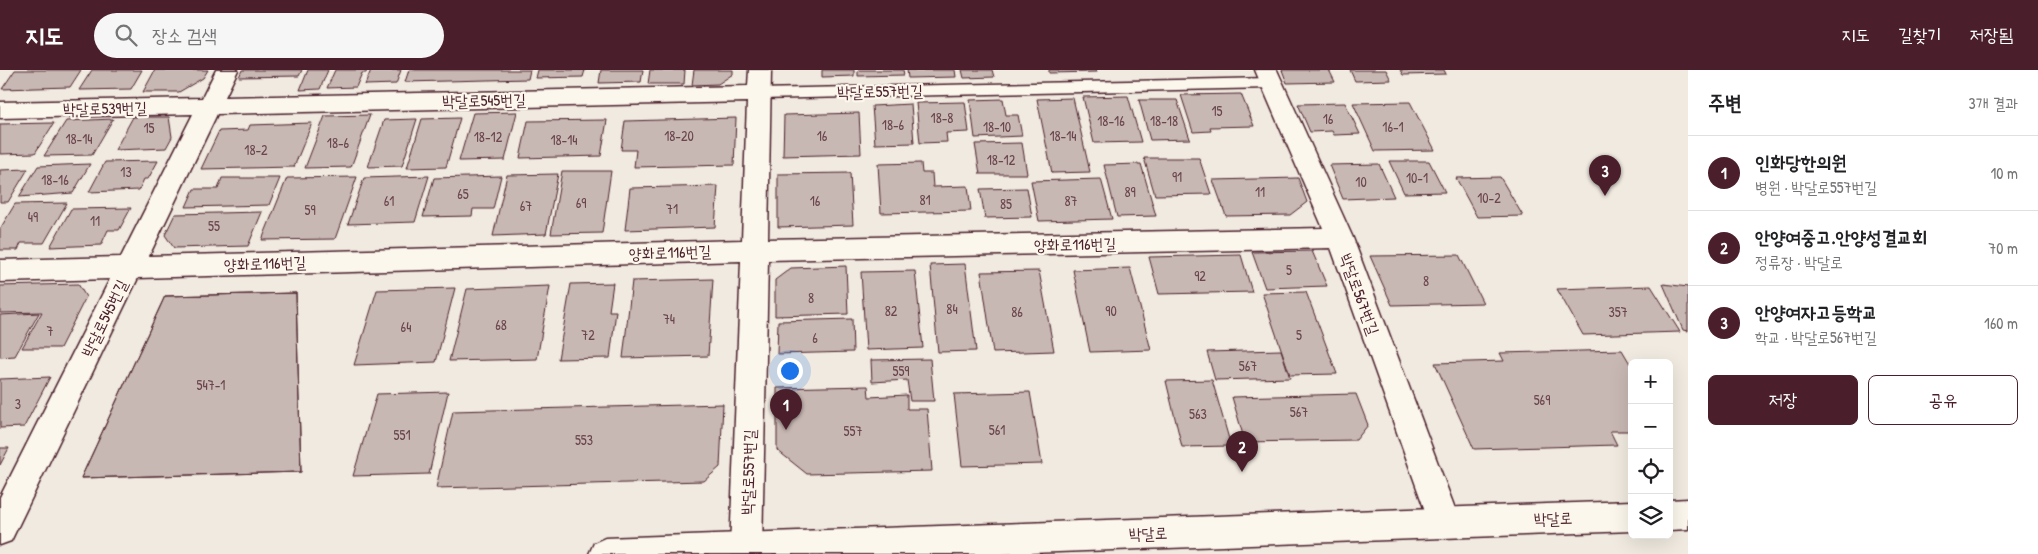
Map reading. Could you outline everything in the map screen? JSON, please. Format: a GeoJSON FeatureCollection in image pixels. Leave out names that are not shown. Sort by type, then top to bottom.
{"type":"FeatureCollection","features":[{"type":"Feature","properties":{"kind":"street","name":"박달로545번길"},"geometry":{"type":"LineString","coordinates":[[0,530],[227,70]]}},
{"type":"Feature","properties":{"kind":"street","name":"박달로567번길"},"geometry":{"type":"LineString","coordinates":[[1268,76],[1340,238],[1444,522]]}},
{"type":"Feature","properties":{"kind":"street","name":"박달로545번길"},"geometry":{"type":"LineString","coordinates":[[209,106],[759,82]]}},
{"type":"Feature","properties":{"kind":"street","name":"박달로557번길"},"geometry":{"type":"LineString","coordinates":[[746,550],[756,250],[759,82]]}},
{"type":"Feature","properties":{"kind":"street","name":"박달로539번길"},"geometry":{"type":"LineString","coordinates":[[0,110],[209,106]]}},
{"type":"Feature","properties":{"kind":"street","name":"양화로116번길"},"geometry":{"type":"LineString","coordinates":[[0,271],[756,250],[1340,238]]}},
{"type":"Feature","properties":{"kind":"street"},"geometry":{"type":"LineString","coordinates":[[1673,514],[1688,514]]}},
{"type":"Feature","properties":{"kind":"street","name":"박달로"},"geometry":{"type":"LineString","coordinates":[[605,554],[875,548],[1444,522],[1628,516]]}},
{"type":"Feature","properties":{"kind":"lane","name":"박달로557번길"},"geometry":{"type":"LineString","coordinates":[[759,82],[1268,76]]}},
{"type":"Feature","properties":{"kind":"building"},"geometry":{"type":"Polygon","coordinates":[[[15,70],[81,70],[70,87],[2,89],[15,70]]]}},
{"type":"Feature","properties":{"kind":"building"},"geometry":{"type":"Polygon","coordinates":[[[92,70],[142,70],[131,89],[79,90],[92,70]]]}},
{"type":"Feature","properties":{"kind":"building"},"geometry":{"type":"Polygon","coordinates":[[[155,70],[208,70],[203,78],[179,92],[143,92],[155,70]]]}},
{"type":"Feature","properties":{"kind":"building"},"geometry":{"type":"Polygon","coordinates":[[[242,70],[302,70],[299,76],[239,77],[242,70]]]}},
{"type":"Feature","properties":{"kind":"building"},"geometry":{"type":"Polygon","coordinates":[[[308,70],[328,70],[320,89],[300,90],[308,70]]]}},
{"type":"Feature","properties":{"kind":"building"},"geometry":{"type":"Polygon","coordinates":[[[335,70],[367,70],[366,73],[362,73],[356,87],[327,88],[335,70]]]}},
{"type":"Feature","properties":{"kind":"building"},"geometry":{"type":"Polygon","coordinates":[[[371,70],[401,70],[396,84],[365,85],[371,70]]]}},
{"type":"Feature","properties":{"kind":"building"},"geometry":{"type":"Polygon","coordinates":[[[409,70],[530,70],[528,79],[405,82],[409,70]]]}},
{"type":"Feature","properties":{"kind":"building"},"geometry":{"type":"Polygon","coordinates":[[[538,70],[585,70],[583,77],[536,78],[538,70]]]}},
{"type":"Feature","properties":{"kind":"building"},"geometry":{"type":"Polygon","coordinates":[[[601,70],[643,70],[641,82],[599,83],[601,70]]]}},
{"type":"Feature","properties":{"kind":"building"},"geometry":{"type":"Polygon","coordinates":[[[650,70],[685,70],[684,84],[648,84],[650,70]]]}},
{"type":"Feature","properties":{"kind":"building"},"geometry":{"type":"Polygon","coordinates":[[[694,70],[733,70],[733,74],[718,84],[692,85],[694,70]]]}},
{"type":"Feature","properties":{"kind":"building"},"geometry":{"type":"Polygon","coordinates":[[[822,70],[854,70],[854,76],[822,77],[822,70]]]}},
{"type":"Feature","properties":{"kind":"building"},"geometry":{"type":"Polygon","coordinates":[[[858,70],[903,70],[904,75],[858,76],[858,70]]]}},
{"type":"Feature","properties":{"kind":"building"},"geometry":{"type":"Polygon","coordinates":[[[907,70],[955,70],[956,77],[908,78],[907,70]]]}},
{"type":"Feature","properties":{"kind":"building"},"geometry":{"type":"Polygon","coordinates":[[[962,70],[992,70],[994,77],[964,78],[962,70]]]}},
{"type":"Feature","properties":{"kind":"building"},"geometry":{"type":"Polygon","coordinates":[[[1049,70],[1096,70],[1097,72],[1049,73],[1049,70]]]}},
{"type":"Feature","properties":{"kind":"building"},"geometry":{"type":"Polygon","coordinates":[[[1282,70],[1329,70],[1335,82],[1287,83],[1282,70]]]}},
{"type":"Feature","properties":{"kind":"building"},"geometry":{"type":"Polygon","coordinates":[[[1350,70],[1386,70],[1391,80],[1355,81],[1350,70]]]}},
{"type":"Feature","properties":{"kind":"building"},"geometry":{"type":"Polygon","coordinates":[[[1400,70],[1444,70],[1446,74],[1403,75],[1400,70]]]}},
{"type":"Feature","properties":{"kind":"building"},"geometry":{"type":"Polygon","coordinates":[[[1241,94],[1254,126],[1210,127],[1211,131],[1193,132],[1181,95],[1241,94]]]}},
{"type":"Feature","properties":{"kind":"building"},"geometry":{"type":"Polygon","coordinates":[[[1128,96],[1141,142],[1094,143],[1083,97],[1128,96]]]}},
{"type":"Feature","properties":{"kind":"building"},"geometry":{"type":"Polygon","coordinates":[[[1073,98],[1090,172],[1052,173],[1037,99],[1073,98]]]}},
{"type":"Feature","properties":{"kind":"building"},"geometry":{"type":"Polygon","coordinates":[[[1003,99],[1006,115],[1018,115],[1022,136],[975,138],[970,100],[1003,99]]]}},
{"type":"Feature","properties":{"kind":"building"},"geometry":{"type":"Polygon","coordinates":[[[1139,100],[1177,100],[1190,139],[1150,140],[1139,100]]]}},
{"type":"Feature","properties":{"kind":"building"},"geometry":{"type":"Polygon","coordinates":[[[965,102],[969,132],[946,133],[947,142],[920,143],[916,103],[965,102]]]}},
{"type":"Feature","properties":{"kind":"building"},"geometry":{"type":"Polygon","coordinates":[[[1410,102],[1435,150],[1375,151],[1353,103],[1410,102]]]}},
{"type":"Feature","properties":{"kind":"building"},"geometry":{"type":"Polygon","coordinates":[[[1345,103],[1360,134],[1334,135],[1332,131],[1310,132],[1298,104],[1345,103]]]}},
{"type":"Feature","properties":{"kind":"building"},"geometry":{"type":"Polygon","coordinates":[[[911,104],[914,143],[875,144],[872,106],[911,104]]]}},
{"type":"Feature","properties":{"kind":"building"},"geometry":{"type":"Polygon","coordinates":[[[517,112],[505,160],[459,161],[473,113],[517,112]]]}},
{"type":"Feature","properties":{"kind":"building"},"geometry":{"type":"Polygon","coordinates":[[[859,113],[861,154],[783,156],[784,115],[859,113]]]}},
{"type":"Feature","properties":{"kind":"building"},"geometry":{"type":"Polygon","coordinates":[[[370,115],[351,167],[305,168],[325,116],[370,115]]]}},
{"type":"Feature","properties":{"kind":"building"},"geometry":{"type":"Polygon","coordinates":[[[133,117],[169,117],[172,137],[166,148],[115,150],[133,117]]]}},
{"type":"Feature","properties":{"kind":"building"},"geometry":{"type":"Polygon","coordinates":[[[460,118],[446,167],[407,168],[422,119],[460,118]]]}},
{"type":"Feature","properties":{"kind":"building"},"geometry":{"type":"Polygon","coordinates":[[[736,118],[734,165],[634,167],[636,150],[621,150],[625,121],[736,118]]]}},
{"type":"Feature","properties":{"kind":"building"},"geometry":{"type":"Polygon","coordinates":[[[113,119],[92,155],[44,156],[66,121],[113,119]]]}},
{"type":"Feature","properties":{"kind":"building"},"geometry":{"type":"Polygon","coordinates":[[[417,119],[402,166],[368,167],[384,120],[417,119]]]}},
{"type":"Feature","properties":{"kind":"building"},"geometry":{"type":"Polygon","coordinates":[[[607,120],[601,156],[520,158],[528,121],[607,120]]]}},
{"type":"Feature","properties":{"kind":"building"},"geometry":{"type":"Polygon","coordinates":[[[54,123],[35,153],[0,154],[0,124],[54,123]]]}},
{"type":"Feature","properties":{"kind":"building"},"geometry":{"type":"Polygon","coordinates":[[[312,123],[294,167],[201,169],[219,131],[248,130],[250,125],[312,123]]]}},
{"type":"Feature","properties":{"kind":"building"},"geometry":{"type":"Polygon","coordinates":[[[1022,143],[1027,174],[980,174],[975,144],[1022,143]]]}},
{"type":"Feature","properties":{"kind":"building"},"geometry":{"type":"Polygon","coordinates":[[[1144,158],[1199,158],[1211,194],[1155,195],[1144,158]]]}},
{"type":"Feature","properties":{"kind":"building"},"geometry":{"type":"Polygon","coordinates":[[[158,161],[148,179],[144,179],[139,190],[89,192],[105,162],[158,161]]]}},
{"type":"Feature","properties":{"kind":"building"},"geometry":{"type":"Polygon","coordinates":[[[1389,161],[1429,161],[1445,192],[1404,193],[1389,161]]]}},
{"type":"Feature","properties":{"kind":"building"},"geometry":{"type":"Polygon","coordinates":[[[921,163],[922,173],[932,173],[933,187],[968,186],[971,211],[881,213],[878,164],[921,163]]]}},
{"type":"Feature","properties":{"kind":"building"},"geometry":{"type":"Polygon","coordinates":[[[90,164],[73,193],[19,197],[38,166],[90,164]]]}},
{"type":"Feature","properties":{"kind":"building"},"geometry":{"type":"Polygon","coordinates":[[[1141,164],[1156,216],[1117,217],[1104,165],[1141,164]]]}},
{"type":"Feature","properties":{"kind":"building"},"geometry":{"type":"Polygon","coordinates":[[[1379,164],[1394,197],[1343,199],[1329,165],[1379,164]]]}},
{"type":"Feature","properties":{"kind":"building"},"geometry":{"type":"Polygon","coordinates":[[[28,169],[8,202],[0,202],[0,170],[28,169]]]}},
{"type":"Feature","properties":{"kind":"building"},"geometry":{"type":"Polygon","coordinates":[[[562,171],[611,171],[602,233],[551,234],[562,171]]]}},
{"type":"Feature","properties":{"kind":"building"},"geometry":{"type":"Polygon","coordinates":[[[850,173],[853,225],[778,227],[778,174],[850,173]]]}},
{"type":"Feature","properties":{"kind":"building"},"geometry":{"type":"Polygon","coordinates":[[[558,174],[546,234],[493,236],[507,175],[558,174]]]}},
{"type":"Feature","properties":{"kind":"building"},"geometry":{"type":"Polygon","coordinates":[[[429,176],[415,222],[348,224],[364,178],[429,176]]]}},
{"type":"Feature","properties":{"kind":"building"},"geometry":{"type":"Polygon","coordinates":[[[501,176],[493,209],[473,209],[472,216],[423,217],[434,178],[501,176]]]}},
{"type":"Feature","properties":{"kind":"building"},"geometry":{"type":"Polygon","coordinates":[[[357,177],[335,239],[262,240],[287,178],[357,177]]]}},
{"type":"Feature","properties":{"kind":"building"},"geometry":{"type":"Polygon","coordinates":[[[1500,177],[1523,216],[1477,217],[1456,178],[1500,177]]]}},
{"type":"Feature","properties":{"kind":"building"},"geometry":{"type":"Polygon","coordinates":[[[222,178],[280,178],[269,205],[186,207],[194,189],[218,189],[222,178]]]}},
{"type":"Feature","properties":{"kind":"building"},"geometry":{"type":"Polygon","coordinates":[[[1298,178],[1307,202],[1290,215],[1226,216],[1213,180],[1298,178]]]}},
{"type":"Feature","properties":{"kind":"building"},"geometry":{"type":"Polygon","coordinates":[[[1101,179],[1112,219],[1039,221],[1031,181],[1101,179]]]}},
{"type":"Feature","properties":{"kind":"building"},"geometry":{"type":"Polygon","coordinates":[[[718,186],[715,227],[625,230],[630,188],[718,186]]]}},
{"type":"Feature","properties":{"kind":"building"},"geometry":{"type":"Polygon","coordinates":[[[1027,188],[1032,217],[985,218],[980,189],[1027,188]]]}},
{"type":"Feature","properties":{"kind":"building"},"geometry":{"type":"Polygon","coordinates":[[[67,203],[44,243],[21,243],[18,250],[0,250],[0,229],[15,204],[67,203]]]}},
{"type":"Feature","properties":{"kind":"building"},"geometry":{"type":"Polygon","coordinates":[[[131,208],[119,230],[108,230],[101,245],[50,247],[71,209],[131,208]]]}},
{"type":"Feature","properties":{"kind":"building"},"geometry":{"type":"Polygon","coordinates":[[[262,212],[248,246],[174,248],[165,235],[175,214],[262,212]]]}},
{"type":"Feature","properties":{"kind":"building"},"geometry":{"type":"Polygon","coordinates":[[[1312,251],[1327,286],[1265,288],[1252,252],[1312,251]]]}},
{"type":"Feature","properties":{"kind":"building"},"geometry":{"type":"Polygon","coordinates":[[[1241,255],[1252,292],[1159,294],[1149,257],[1241,255]]]}},
{"type":"Feature","properties":{"kind":"building"},"geometry":{"type":"Polygon","coordinates":[[[1459,255],[1483,303],[1392,305],[1370,256],[1459,255]]]}},
{"type":"Feature","properties":{"kind":"building"},"geometry":{"type":"Polygon","coordinates":[[[965,264],[976,351],[938,352],[930,265],[965,264]]]}},
{"type":"Feature","properties":{"kind":"building"},"geometry":{"type":"Polygon","coordinates":[[[846,266],[848,314],[775,316],[775,280],[791,268],[846,266]]]}},
{"type":"Feature","properties":{"kind":"building"},"geometry":{"type":"Polygon","coordinates":[[[1130,268],[1151,350],[1090,352],[1073,270],[1130,268]]]}},
{"type":"Feature","properties":{"kind":"building"},"geometry":{"type":"Polygon","coordinates":[[[915,271],[923,348],[866,350],[861,272],[915,271]]]}},
{"type":"Feature","properties":{"kind":"building"},"geometry":{"type":"Polygon","coordinates":[[[1039,271],[1054,351],[993,353],[981,272],[1039,271]]]}},
{"type":"Feature","properties":{"kind":"building"},"geometry":{"type":"Polygon","coordinates":[[[713,279],[708,356],[623,358],[632,281],[713,279]]]}},
{"type":"Feature","properties":{"kind":"building"},"geometry":{"type":"Polygon","coordinates":[[[613,283],[609,311],[616,311],[610,358],[558,359],[571,284],[613,283]]]}},
{"type":"Feature","properties":{"kind":"building"},"geometry":{"type":"Polygon","coordinates":[[[78,284],[86,297],[60,348],[22,348],[42,312],[0,313],[0,286],[78,284]]]}},
{"type":"Feature","properties":{"kind":"building"},"geometry":{"type":"Polygon","coordinates":[[[1663,284],[1688,287],[1688,331],[1683,330],[1663,284]]]}},
{"type":"Feature","properties":{"kind":"building"},"geometry":{"type":"Polygon","coordinates":[[[550,286],[537,359],[449,361],[467,289],[550,286]]]}},
{"type":"Feature","properties":{"kind":"building"},"geometry":{"type":"Polygon","coordinates":[[[1651,286],[1680,332],[1583,335],[1557,289],[1651,286]]]}},
{"type":"Feature","properties":{"kind":"building"},"geometry":{"type":"Polygon","coordinates":[[[455,288],[436,362],[354,365],[377,290],[455,288]]]}},
{"type":"Feature","properties":{"kind":"building"},"geometry":{"type":"Polygon","coordinates":[[[1306,292],[1337,374],[1290,375],[1262,293],[1306,292]]]}},
{"type":"Feature","properties":{"kind":"building"},"geometry":{"type":"Polygon","coordinates":[[[296,293],[301,472],[81,478],[165,296],[296,293]]]}},
{"type":"Feature","properties":{"kind":"building"},"geometry":{"type":"Polygon","coordinates":[[[296,293],[301,472],[81,478],[165,296],[296,293]]]}},
{"type":"Feature","properties":{"kind":"building"},"geometry":{"type":"Polygon","coordinates":[[[39,313],[15,356],[0,357],[0,315],[39,313]]]}},
{"type":"Feature","properties":{"kind":"building"},"geometry":{"type":"Polygon","coordinates":[[[852,319],[853,352],[777,354],[778,321],[852,319]]]}},
{"type":"Feature","properties":{"kind":"building"},"geometry":{"type":"Polygon","coordinates":[[[1281,350],[1290,378],[1215,380],[1207,352],[1281,350]]]}},
{"type":"Feature","properties":{"kind":"building"},"geometry":{"type":"Polygon","coordinates":[[[1622,350],[1628,360],[1628,431],[1610,431],[1617,445],[1474,449],[1435,363],[1504,361],[1500,353],[1622,350]]]}},
{"type":"Feature","properties":{"kind":"building"},"geometry":{"type":"Polygon","coordinates":[[[930,359],[934,401],[910,401],[907,380],[872,382],[871,360],[930,359]]]}},
{"type":"Feature","properties":{"kind":"building"},"geometry":{"type":"Polygon","coordinates":[[[50,377],[24,427],[0,428],[0,379],[50,377]]]}},
{"type":"Feature","properties":{"kind":"building"},"geometry":{"type":"Polygon","coordinates":[[[1212,380],[1231,446],[1182,447],[1166,381],[1212,380]]]}},
{"type":"Feature","properties":{"kind":"building"},"geometry":{"type":"Polygon","coordinates":[[[868,386],[869,397],[907,395],[907,409],[927,409],[932,471],[807,474],[777,450],[777,388],[868,386]]]}},
{"type":"Feature","properties":{"kind":"building"},"geometry":{"type":"Polygon","coordinates":[[[448,392],[429,474],[353,476],[377,394],[448,392]]]}},
{"type":"Feature","properties":{"kind":"building"},"geometry":{"type":"Polygon","coordinates":[[[1030,392],[1042,464],[962,466],[954,394],[1030,392]]]}},
{"type":"Feature","properties":{"kind":"building"},"geometry":{"type":"Polygon","coordinates":[[[1356,394],[1368,425],[1356,440],[1245,442],[1232,397],[1356,394]]]}},
{"type":"Feature","properties":{"kind":"building"},"geometry":{"type":"Polygon","coordinates":[[[723,404],[720,467],[704,481],[436,488],[453,411],[723,404]]]}},
{"type":"Feature","properties":{"kind":"building"},"geometry":{"type":"Polygon","coordinates":[[[0,448],[9,448],[0,465],[0,448]]]}},
{"type":"Feature","properties":{"kind":"place","name":"안양여자고등학교"},"geometry":{"type":"Point","coordinates":[1605,196]}},
{"type":"Feature","properties":{"kind":"place","name":"인화당한의원"},"geometry":{"type":"Point","coordinates":[786,430]}},
{"type":"Feature","properties":{"kind":"place","name":"안양여중고.안양성결교회"},"geometry":{"type":"Point","coordinates":[1242,472]}}]}
